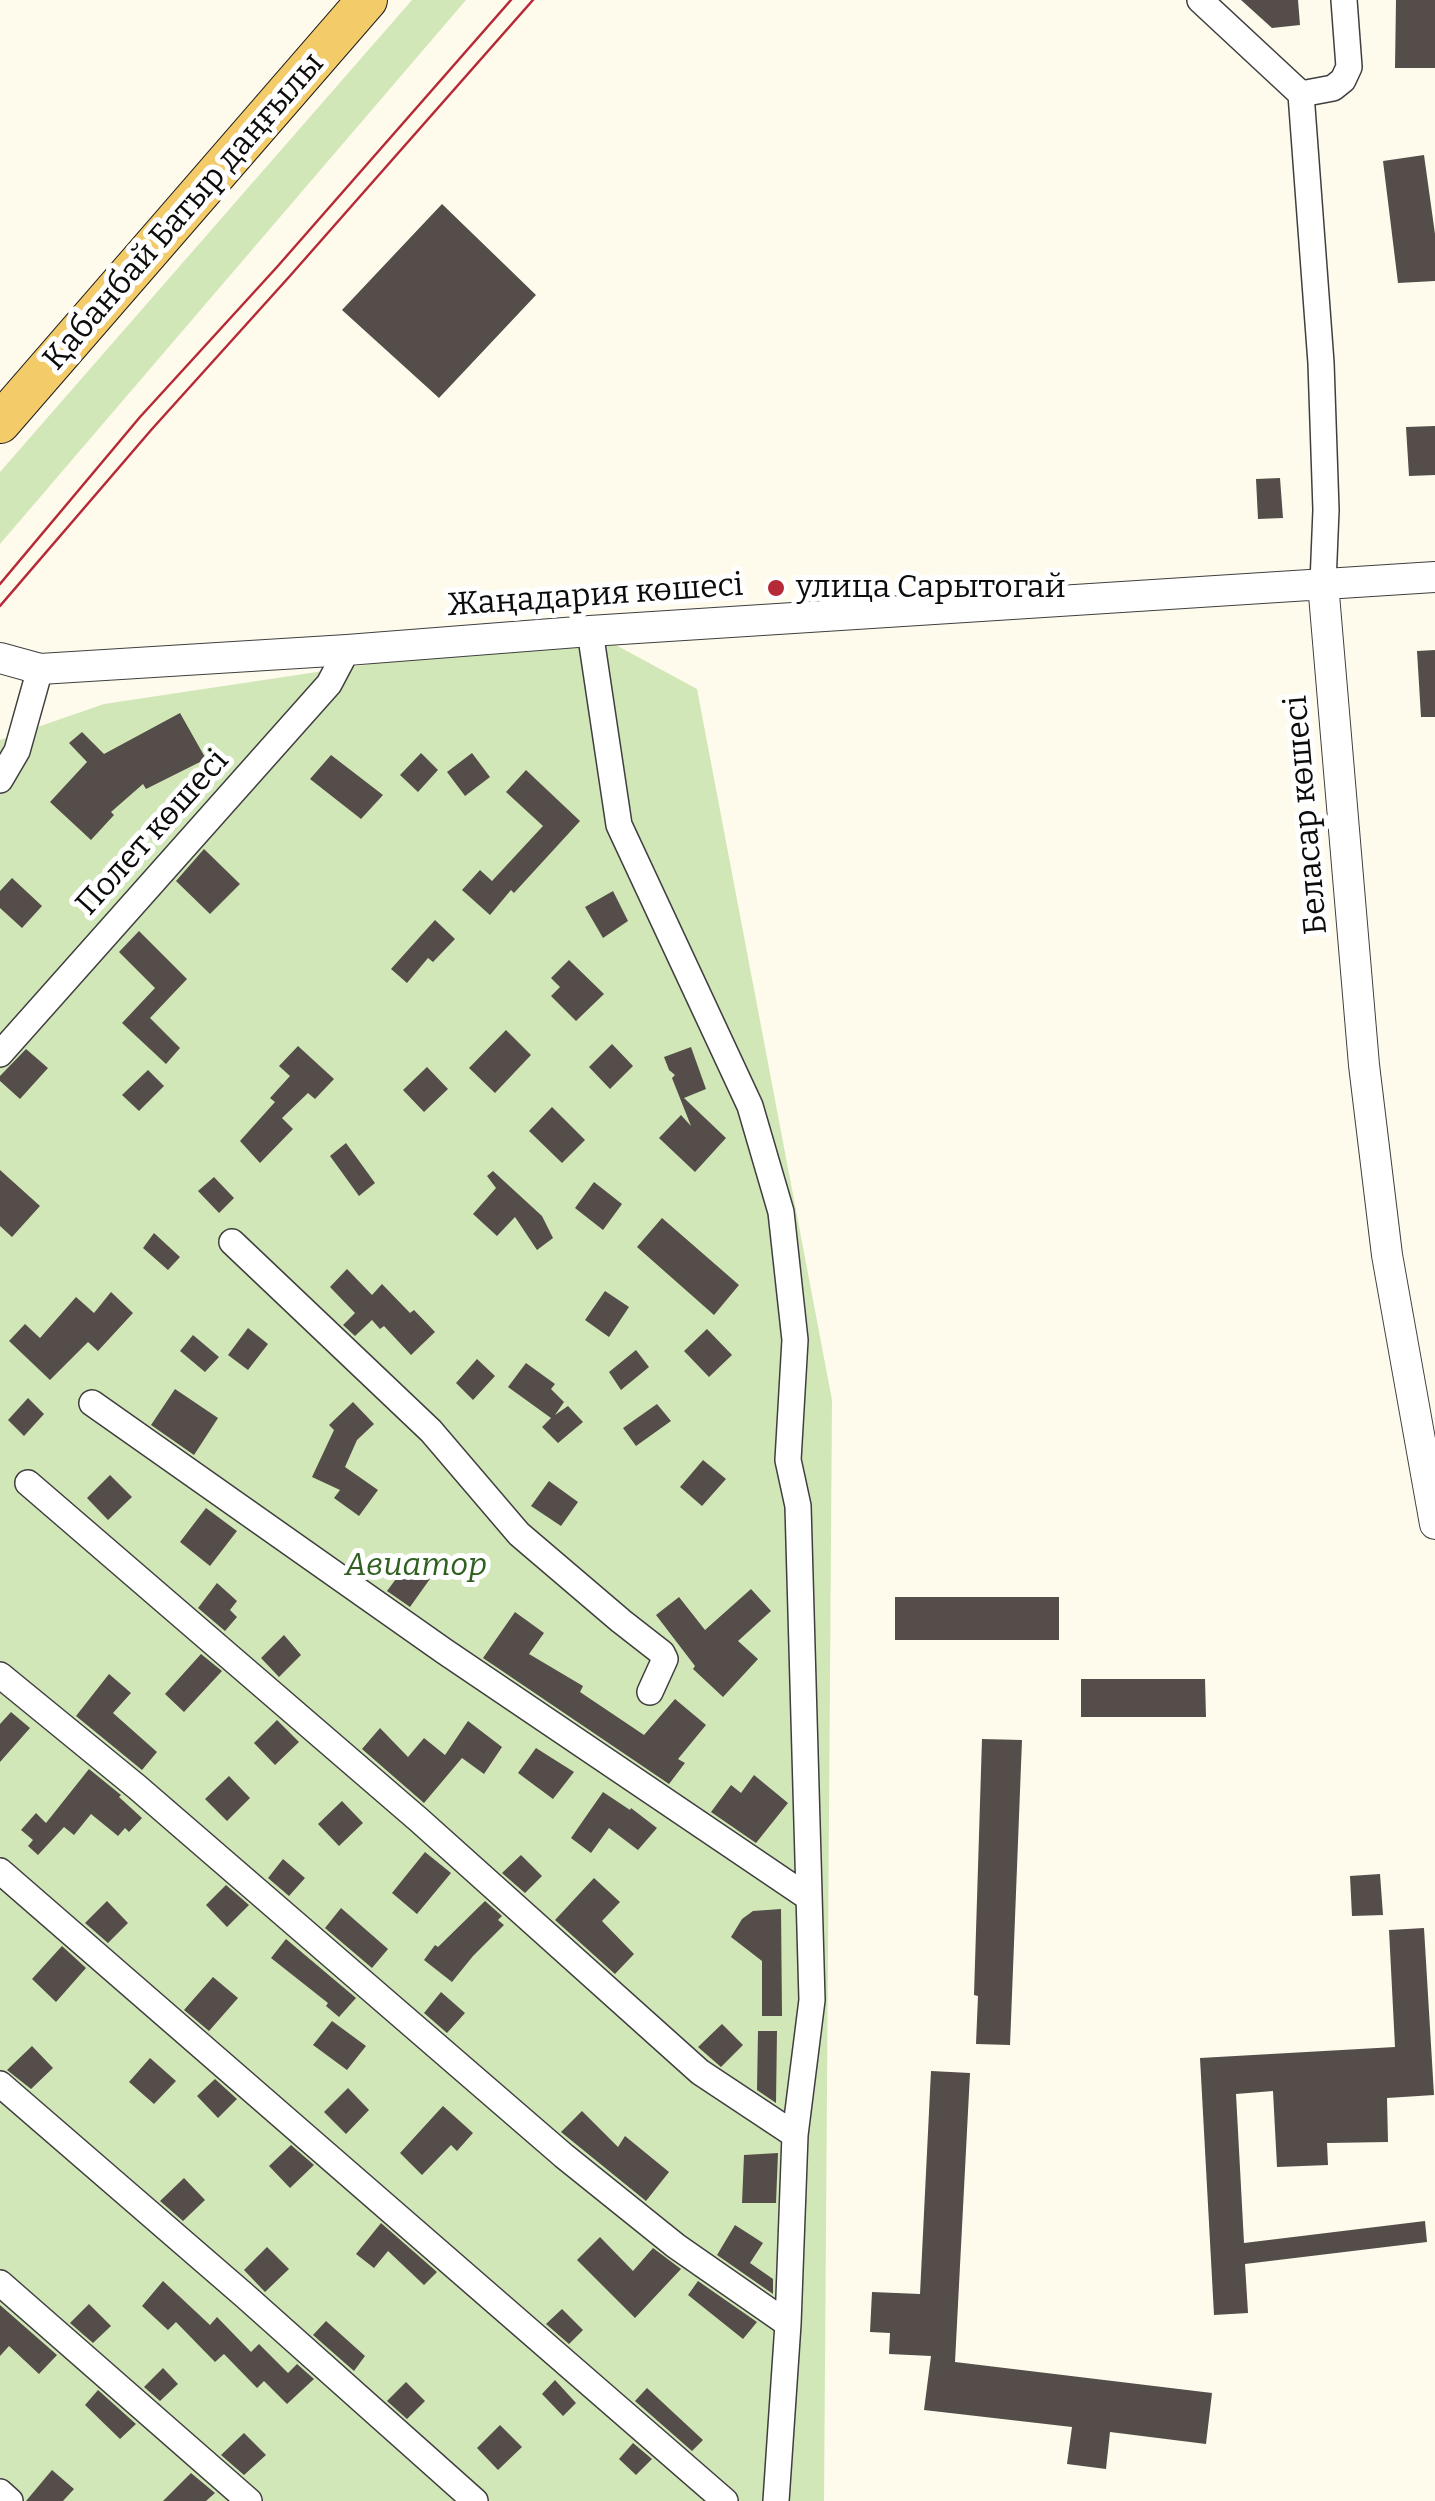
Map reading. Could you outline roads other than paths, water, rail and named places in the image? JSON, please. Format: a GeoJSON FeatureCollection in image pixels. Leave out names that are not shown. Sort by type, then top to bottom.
{"type":"FeatureCollection","features":[{"type":"Feature","properties":{"kind":"main road","name":"Қабанбай Батыр даңғылы"},"geometry":{"type":"LineString","coordinates":[[0,424],[367,0]]}},
{"type":"Feature","properties":{"kind":"street"},"geometry":{"type":"LineString","coordinates":[[1200,0],[1301,94],[1333,88],[1343,80],[1349,67],[1344,0]]}},
{"type":"Feature","properties":{"kind":"street","name":"Беласар көшесі"},"geometry":{"type":"LineString","coordinates":[[1301,94],[1321,364],[1326,510],[1323,583],[1368,1103],[1387,1255],[1435,1524]]}},
{"type":"Feature","properties":{"kind":"street","name":"Жаңадария көшесі"},"geometry":{"type":"LineString","coordinates":[[0,658],[40,669],[1435,576]]}},
{"type":"Feature","properties":{"kind":"street"},"geometry":{"type":"LineString","coordinates":[[590,630],[619,825],[750,1106],[780,1212],[795,1340],[788,1460],[798,1506],[812,2000],[795,2135],[776,2501]]}},
{"type":"Feature","properties":{"kind":"street","name":"Полет көшесі"},"geometry":{"type":"LineString","coordinates":[[0,1054],[329,684],[347,650]]}},
{"type":"Feature","properties":{"kind":"street"},"geometry":{"type":"LineString","coordinates":[[0,676],[40,669],[17,751],[0,780]]}},
{"type":"Feature","properties":{"kind":"street"},"geometry":{"type":"LineString","coordinates":[[232,1242],[431,1430],[519,1534],[662,1652],[665,1659],[650,1692]]}},
{"type":"Feature","properties":{"kind":"street"},"geometry":{"type":"LineString","coordinates":[[92,1403],[444,1651],[809,1898]]}},
{"type":"Feature","properties":{"kind":"street"},"geometry":{"type":"LineString","coordinates":[[28,1483],[419,1820],[700,2072],[795,2135]]}},
{"type":"Feature","properties":{"kind":"street"},"geometry":{"type":"LineString","coordinates":[[0,1675],[137,1787],[564,2156],[676,2246],[788,2324]]}},
{"type":"Feature","properties":{"kind":"street"},"geometry":{"type":"LineString","coordinates":[[0,1871],[725,2501]]}},
{"type":"Feature","properties":{"kind":"street"},"geometry":{"type":"LineString","coordinates":[[0,2084],[474,2501]]}},
{"type":"Feature","properties":{"kind":"street"},"geometry":{"type":"LineString","coordinates":[[0,2283],[249,2501]]}},
{"type":"Feature","properties":{"kind":"street"},"geometry":{"type":"LineString","coordinates":[[0,2492],[10,2501]]}},
{"type":"Feature","properties":{"kind":"tram line"},"geometry":{"type":"LineString","coordinates":[[0,584],[140,417],[511,0]]}},
{"type":"Feature","properties":{"kind":"tram line"},"geometry":{"type":"LineString","coordinates":[[0,606],[533,0]]}},
{"type":"Feature","properties":{"kind":"place","name":"улица Сарытогай"},"geometry":{"type":"Point","coordinates":[776,588]}},
{"type":"Feature","properties":{"kind":"park label","name":"Авиатор"},"geometry":{"type":"Point","coordinates":[416,1566]}}]}
